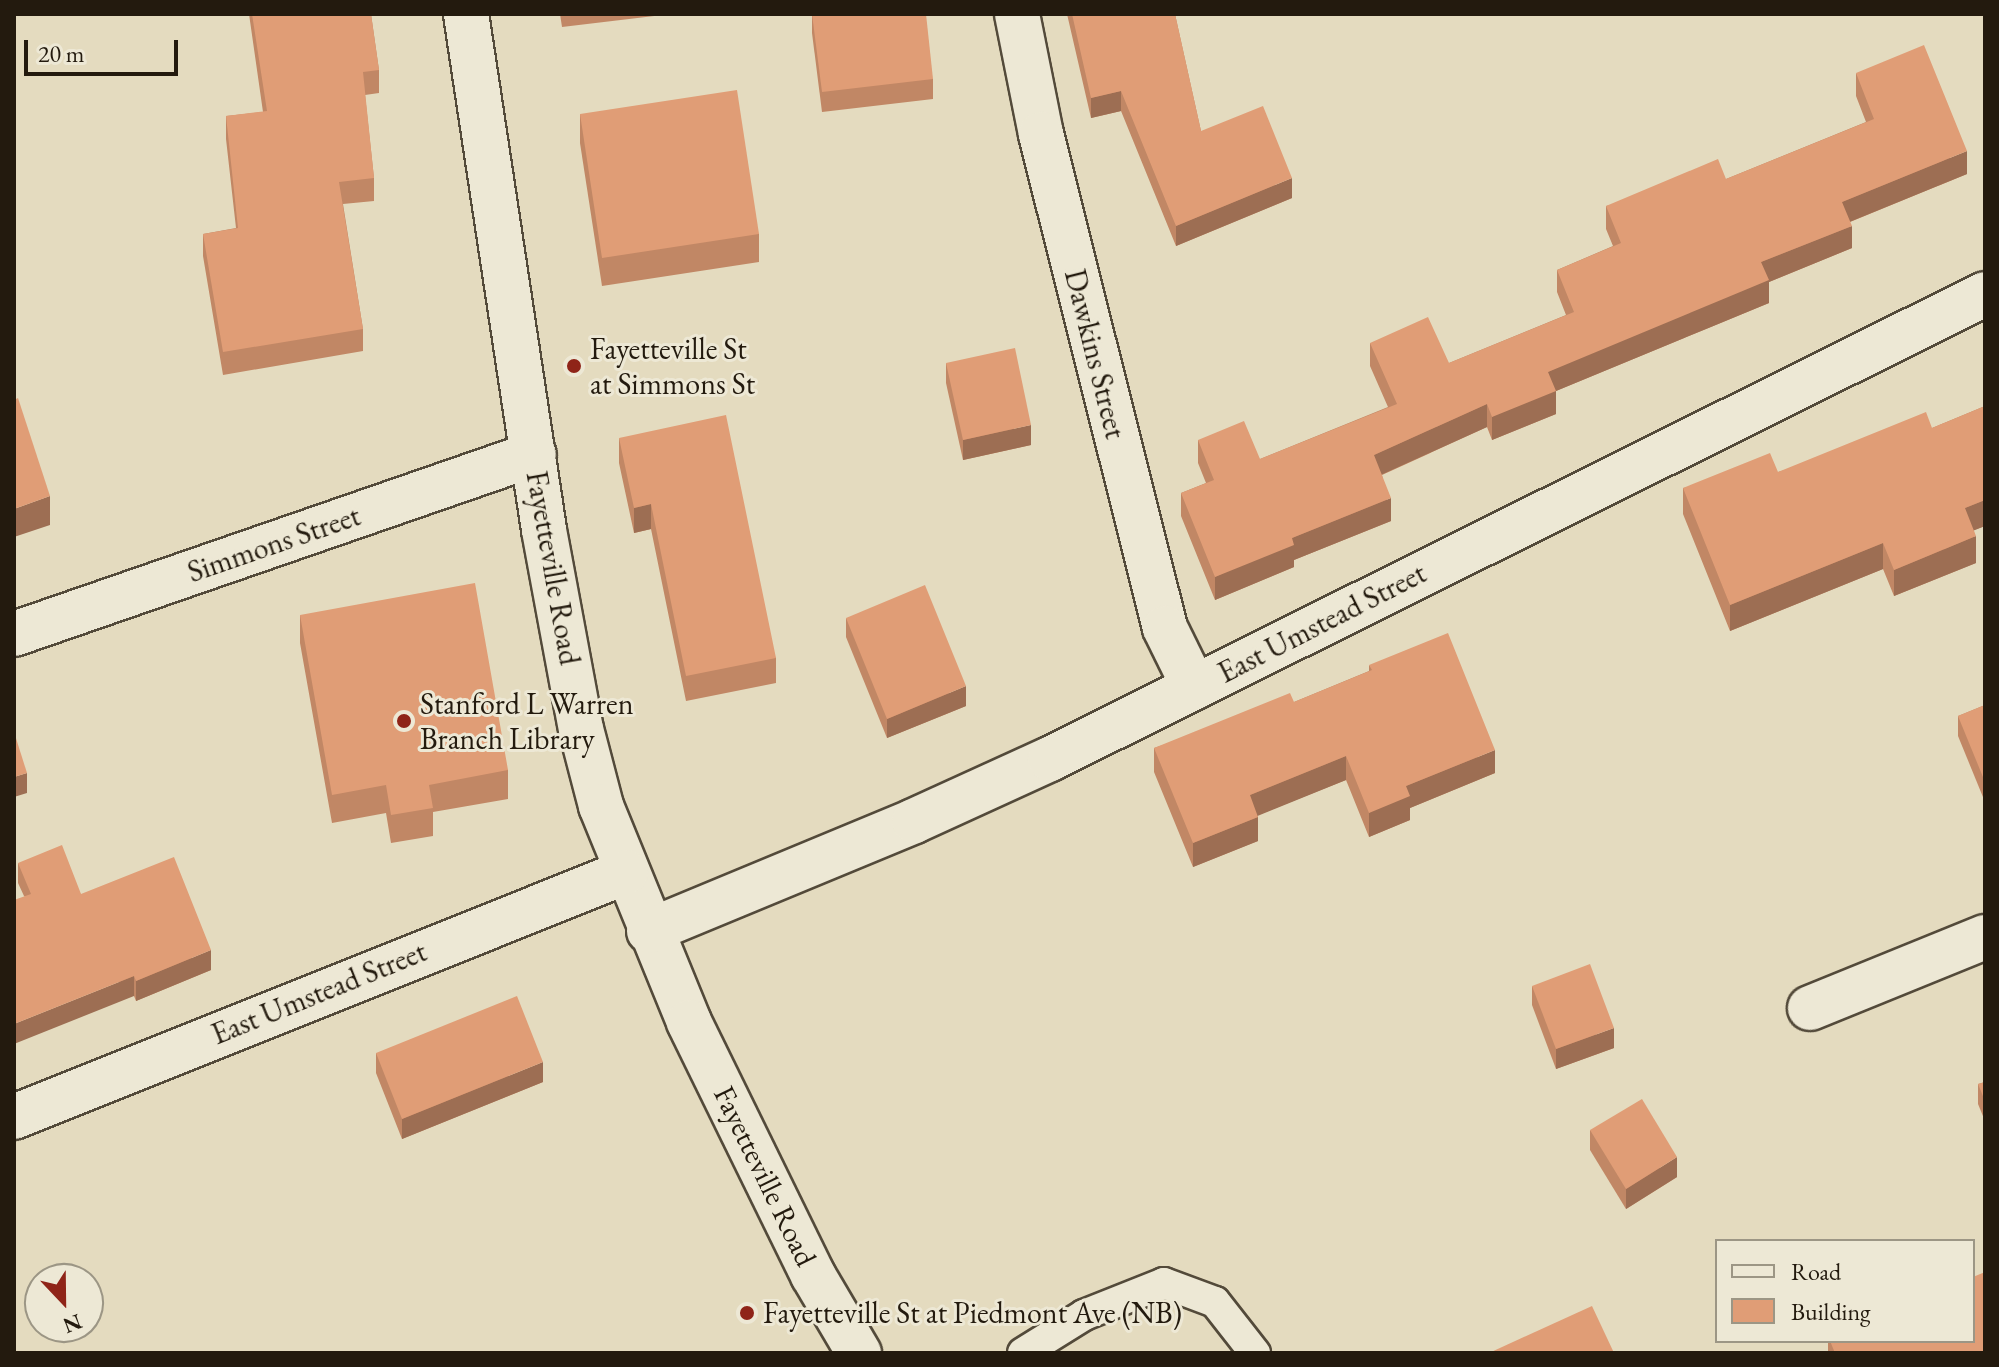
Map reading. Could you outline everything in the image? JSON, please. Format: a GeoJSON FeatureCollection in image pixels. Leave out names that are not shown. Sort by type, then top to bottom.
{"type":"FeatureCollection","features":[{"type":"Feature","properties":{"kind":"street","name":"Fayetteville Road"},"geometry":{"type":"LineString","coordinates":[[466,14],[534,454],[581,729],[601,806],[649,931],[689,1022],[806,1261],[859,1353]]}},
{"type":"Feature","properties":{"kind":"street","name":"Dawkins Street"},"geometry":{"type":"LineString","coordinates":[[1017,14],[1041,134],[1165,628],[1194,687]]}},
{"type":"Feature","properties":{"kind":"street","name":"East Umstead Street"},"geometry":{"type":"LineString","coordinates":[[649,931],[914,821],[1194,687],[1985,294]]}},
{"type":"Feature","properties":{"kind":"street","name":"Simmons Street"},"geometry":{"type":"LineString","coordinates":[[14,634],[534,454]]}},
{"type":"Feature","properties":{"kind":"street","name":"East Umstead Street"},"geometry":{"type":"LineString","coordinates":[[14,1117],[626,872]]}},
{"type":"Feature","properties":{"kind":"street"},"geometry":{"type":"LineString","coordinates":[[1810,1008],[1985,937]]}},
{"type":"Feature","properties":{"kind":"lane"},"geometry":{"type":"LineString","coordinates":[[1023,1353],[1084,1315],[1164,1283],[1215,1302],[1255,1353]]}},
{"type":"Feature","properties":{"kind":"building"},"geometry":{"type":"Polygon","coordinates":[[[252,14],[371,14],[379,70],[363,72],[374,178],[339,182],[363,329],[223,352],[203,234],[238,228],[226,116],[267,111],[252,14]]]}},
{"type":"Feature","properties":{"kind":"building"},"geometry":{"type":"Polygon","coordinates":[[[812,14],[926,14],[933,79],[822,92],[812,14]]]}},
{"type":"Feature","properties":{"kind":"building"},"geometry":{"type":"Polygon","coordinates":[[[1072,14],[1175,14],[1201,131],[1263,106],[1292,178],[1176,226],[1121,91],[1091,98],[1072,14]]]}},
{"type":"Feature","properties":{"kind":"building"},"geometry":{"type":"Polygon","coordinates":[[[1924,45],[1967,151],[1842,202],[1852,226],[1761,262],[1769,280],[1548,372],[1556,391],[1492,417],[1487,404],[1374,455],[1391,498],[1292,538],[1294,545],[1215,577],[1181,493],[1214,480],[1198,440],[1244,421],[1260,459],[1397,404],[1370,343],[1428,317],[1449,363],[1574,312],[1557,270],[1621,243],[1606,206],[1718,159],[1726,179],[1874,119],[1856,73],[1924,45]]]}},
{"type":"Feature","properties":{"kind":"building"},"geometry":{"type":"Polygon","coordinates":[[[737,90],[759,234],[602,258],[580,114],[737,90]]]}},
{"type":"Feature","properties":{"kind":"building"},"geometry":{"type":"Polygon","coordinates":[[[1015,348],[1031,425],[963,440],[946,363],[1015,348]]]}},
{"type":"Feature","properties":{"kind":"building"},"geometry":{"type":"Polygon","coordinates":[[[18,398],[50,496],[14,509],[14,400],[18,398]]]}},
{"type":"Feature","properties":{"kind":"building"},"geometry":{"type":"Polygon","coordinates":[[[1985,406],[1985,500],[1965,508],[1976,536],[1894,570],[1883,543],[1730,605],[1683,488],[1770,453],[1778,472],[1926,412],[1932,428],[1985,406]]]}},
{"type":"Feature","properties":{"kind":"building"},"geometry":{"type":"Polygon","coordinates":[[[726,415],[776,658],[686,676],[651,504],[634,508],[619,438],[726,415]]]}},
{"type":"Feature","properties":{"kind":"building","name":"Stanford L Warren Branch Library"},"geometry":{"type":"Polygon","coordinates":[[[475,583],[508,770],[429,785],[433,808],[391,815],[386,785],[332,795],[300,615],[475,583]]]}},
{"type":"Feature","properties":{"kind":"building"},"geometry":{"type":"Polygon","coordinates":[[[925,585],[966,686],[887,719],[846,618],[925,585]]]}},
{"type":"Feature","properties":{"kind":"building"},"geometry":{"type":"Polygon","coordinates":[[[1448,633],[1495,750],[1406,786],[1410,796],[1369,813],[1346,756],[1250,795],[1258,817],[1193,843],[1154,748],[1290,693],[1294,702],[1372,670],[1369,665],[1448,633]]]}},
{"type":"Feature","properties":{"kind":"building"},"geometry":{"type":"Polygon","coordinates":[[[1985,705],[1985,782],[1958,716],[1985,705]]]}},
{"type":"Feature","properties":{"kind":"building"},"geometry":{"type":"Polygon","coordinates":[[[14,732],[27,773],[14,777],[14,732]]]}},
{"type":"Feature","properties":{"kind":"building"},"geometry":{"type":"Polygon","coordinates":[[[62,845],[81,894],[174,857],[211,950],[136,981],[134,976],[14,1024],[14,900],[31,894],[18,863],[62,845]]]}},
{"type":"Feature","properties":{"kind":"building"},"geometry":{"type":"Polygon","coordinates":[[[1590,964],[1614,1028],[1556,1049],[1532,986],[1590,964]]]}},
{"type":"Feature","properties":{"kind":"building"},"geometry":{"type":"Polygon","coordinates":[[[517,996],[543,1062],[402,1119],[376,1053],[517,996]]]}},
{"type":"Feature","properties":{"kind":"building"},"geometry":{"type":"Polygon","coordinates":[[[1985,1082],[1985,1101],[1978,1084],[1985,1082]]]}},
{"type":"Feature","properties":{"kind":"building"},"geometry":{"type":"Polygon","coordinates":[[[1642,1099],[1677,1157],[1626,1189],[1590,1130],[1642,1099]]]}},
{"type":"Feature","properties":{"kind":"building"},"geometry":{"type":"Polygon","coordinates":[[[1985,1272],[1985,1353],[1835,1353],[1831,1343],[1975,1343],[1975,1276],[1985,1272]]]}},
{"type":"Feature","properties":{"kind":"building"},"geometry":{"type":"Polygon","coordinates":[[[1592,1306],[1614,1353],[1489,1353],[1592,1306]]]}},
{"type":"Feature","properties":{"kind":"place","name":"Fayetteville St at Simmons St"},"geometry":{"type":"Point","coordinates":[574,366]}},
{"type":"Feature","properties":{"kind":"place","name":"Stanford L Warren Branch Library"},"geometry":{"type":"Point","coordinates":[404,721]}},
{"type":"Feature","properties":{"kind":"place","name":"Fayetteville St at Piedmont Ave (NB)"},"geometry":{"type":"Point","coordinates":[747,1313]}}]}
